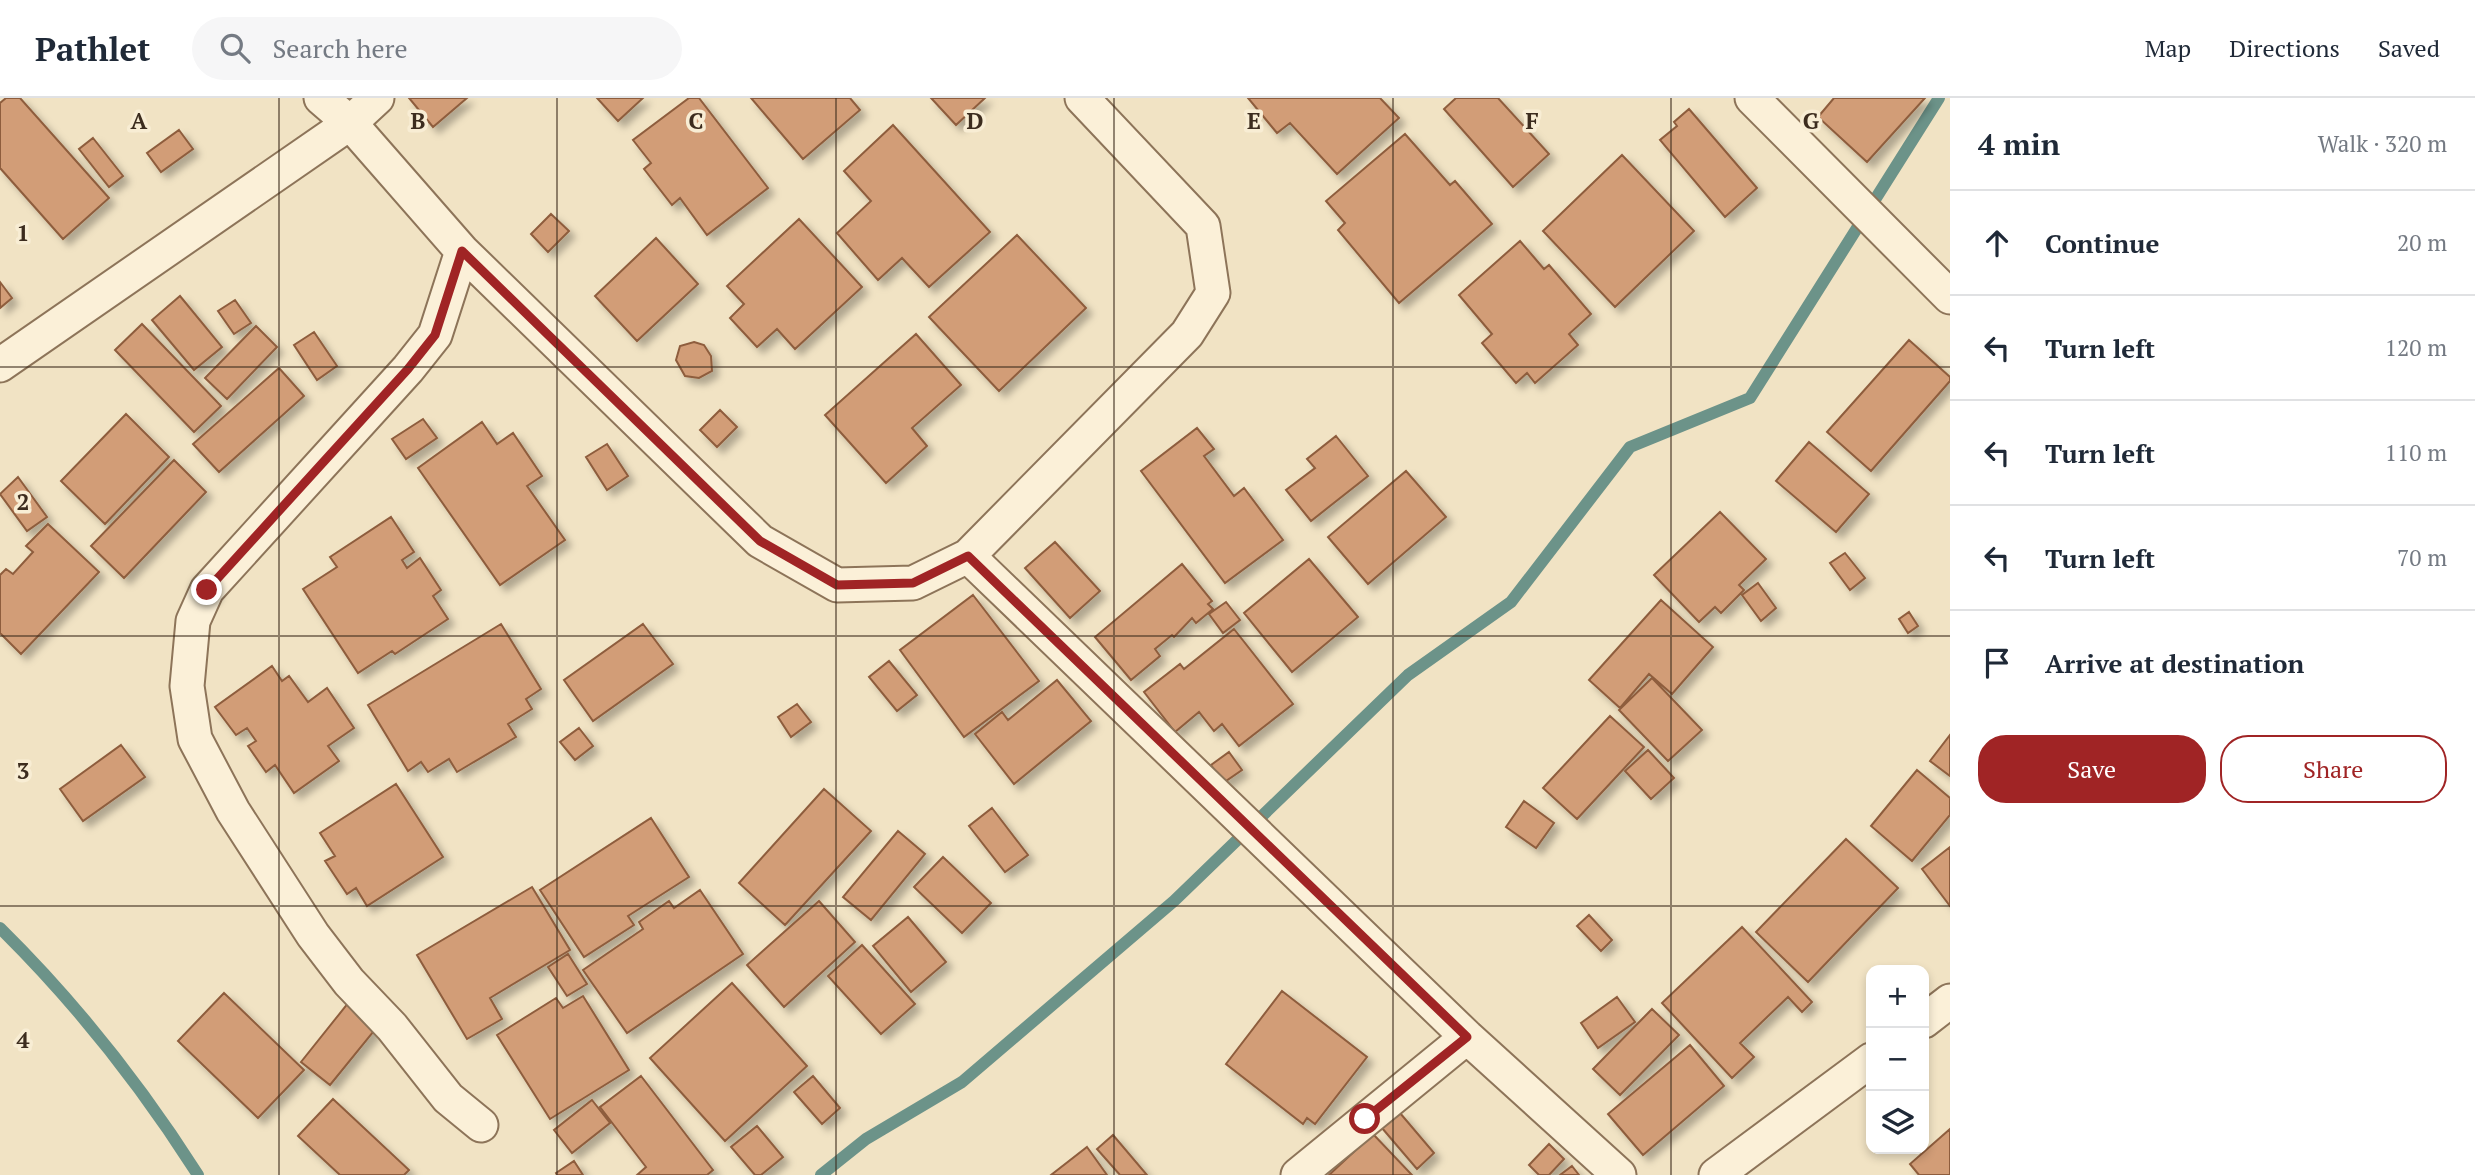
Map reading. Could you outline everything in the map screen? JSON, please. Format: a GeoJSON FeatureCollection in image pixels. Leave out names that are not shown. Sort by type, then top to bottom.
{"type":"FeatureCollection","features":[{"type":"Feature","properties":{"kind":"street"},"geometry":{"type":"LineString","coordinates":[[321,98],[350,123],[462,251],[760,541],[837,585],[913,583],[968,556],[1187,334],[1213,293],[1203,226],[1082,98]]}},
{"type":"Feature","properties":{"kind":"street"},"geometry":{"type":"LineString","coordinates":[[0,365],[350,123],[377,98]]}},
{"type":"Feature","properties":{"kind":"street"},"geometry":{"type":"LineString","coordinates":[[1752,98],[1950,297]]}},
{"type":"Feature","properties":{"kind":"street"},"geometry":{"type":"LineString","coordinates":[[462,251],[435,335],[408,369],[207,590],[192,621],[187,686],[195,739],[233,811],[313,935],[349,982],[392,1027],[449,1098],[481,1125]]}},
{"type":"Feature","properties":{"kind":"street"},"geometry":{"type":"LineString","coordinates":[[968,556],[1467,1037],[1619,1175]]}},
{"type":"Feature","properties":{"kind":"street"},"geometry":{"type":"LineString","coordinates":[[1929,1017],[1950,1001]]}},
{"type":"Feature","properties":{"kind":"street"},"geometry":{"type":"LineString","coordinates":[[1298,1175],[1467,1037]]}},
{"type":"Feature","properties":{"kind":"street"},"geometry":{"type":"LineString","coordinates":[[1716,1175],[1866,1064]]}},
{"type":"Feature","properties":{"kind":"building"},"geometry":{"type":"Polygon","coordinates":[[[6,98],[20,98],[109,198],[63,239],[0,168],[0,103],[6,98]]]}},
{"type":"Feature","properties":{"kind":"building"},"geometry":{"type":"Polygon","coordinates":[[[409,98],[467,98],[433,127],[409,98]]]}},
{"type":"Feature","properties":{"kind":"building"},"geometry":{"type":"Polygon","coordinates":[[[597,98],[643,98],[618,121],[597,98]]]}},
{"type":"Feature","properties":{"kind":"building"},"geometry":{"type":"Polygon","coordinates":[[[689,98],[699,98],[768,188],[707,235],[680,198],[672,205],[644,169],[651,163],[633,140],[689,98]]]}},
{"type":"Feature","properties":{"kind":"building"},"geometry":{"type":"Polygon","coordinates":[[[751,98],[850,98],[860,110],[803,159],[751,98]]]}},
{"type":"Feature","properties":{"kind":"building"},"geometry":{"type":"Polygon","coordinates":[[[931,98],[985,98],[956,125],[931,98]]]}},
{"type":"Feature","properties":{"kind":"building"},"geometry":{"type":"Polygon","coordinates":[[[1248,98],[1380,98],[1399,118],[1337,174],[1290,123],[1277,133],[1248,98]]]}},
{"type":"Feature","properties":{"kind":"building"},"geometry":{"type":"Polygon","coordinates":[[[1456,98],[1498,98],[1549,154],[1513,187],[1444,109],[1456,98]]]}},
{"type":"Feature","properties":{"kind":"building"},"geometry":{"type":"Polygon","coordinates":[[[1834,98],[1925,98],[1867,162],[1818,117],[1834,98]]]}},
{"type":"Feature","properties":{"kind":"building"},"geometry":{"type":"Polygon","coordinates":[[[1689,109],[1757,188],[1725,217],[1660,140],[1677,126],[1674,122],[1689,109]]]}},
{"type":"Feature","properties":{"kind":"building"},"geometry":{"type":"Polygon","coordinates":[[[893,125],[990,232],[929,287],[902,258],[878,280],[837,233],[871,201],[844,171],[893,125]]]}},
{"type":"Feature","properties":{"kind":"building"},"geometry":{"type":"Polygon","coordinates":[[[179,130],[193,149],[161,172],[147,153],[179,130]]]}},
{"type":"Feature","properties":{"kind":"building"},"geometry":{"type":"Polygon","coordinates":[[[1405,134],[1450,185],[1455,181],[1492,224],[1399,303],[1338,230],[1345,223],[1326,201],[1405,134]]]}},
{"type":"Feature","properties":{"kind":"building"},"geometry":{"type":"Polygon","coordinates":[[[93,138],[123,176],[109,187],[79,149],[93,138]]]}},
{"type":"Feature","properties":{"kind":"building"},"geometry":{"type":"Polygon","coordinates":[[[1622,155],[1694,231],[1615,307],[1543,231],[1622,155]]]}},
{"type":"Feature","properties":{"kind":"building"},"geometry":{"type":"Polygon","coordinates":[[[551,214],[569,231],[548,252],[531,234],[551,214]]]}},
{"type":"Feature","properties":{"kind":"building"},"geometry":{"type":"Polygon","coordinates":[[[799,219],[862,287],[795,349],[777,329],[757,347],[730,318],[744,304],[727,286],[799,219]]]}},
{"type":"Feature","properties":{"kind":"building"},"geometry":{"type":"Polygon","coordinates":[[[1017,235],[1086,308],[999,391],[929,317],[1017,235]]]}},
{"type":"Feature","properties":{"kind":"building"},"geometry":{"type":"Polygon","coordinates":[[[656,238],[698,284],[637,341],[595,296],[656,238]]]}},
{"type":"Feature","properties":{"kind":"building"},"geometry":{"type":"Polygon","coordinates":[[[1520,241],[1544,269],[1549,265],[1591,314],[1569,334],[1578,345],[1535,383],[1527,373],[1516,383],[1482,343],[1492,334],[1459,295],[1520,241]]]}},
{"type":"Feature","properties":{"kind":"building"},"geometry":{"type":"Polygon","coordinates":[[[0,282],[12,298],[0,308],[0,282]]]}},
{"type":"Feature","properties":{"kind":"building"},"geometry":{"type":"Polygon","coordinates":[[[180,296],[222,347],[194,370],[152,320],[180,296]]]}},
{"type":"Feature","properties":{"kind":"building"},"geometry":{"type":"Polygon","coordinates":[[[235,300],[251,323],[234,334],[218,311],[235,300]]]}},
{"type":"Feature","properties":{"kind":"building"},"geometry":{"type":"Polygon","coordinates":[[[142,324],[221,406],[194,432],[115,350],[142,324]]]}},
{"type":"Feature","properties":{"kind":"building"},"geometry":{"type":"Polygon","coordinates":[[[256,326],[277,347],[227,399],[205,378],[256,326]]]}},
{"type":"Feature","properties":{"kind":"building"},"geometry":{"type":"Polygon","coordinates":[[[314,332],[337,366],[317,380],[294,345],[314,332]]]}},
{"type":"Feature","properties":{"kind":"building"},"geometry":{"type":"Polygon","coordinates":[[[916,334],[961,385],[912,428],[927,446],[886,483],[825,415],[916,334]]]}},
{"type":"Feature","properties":{"kind":"building"},"geometry":{"type":"Polygon","coordinates":[[[1909,340],[1950,377],[1950,381],[1871,471],[1827,432],[1909,340]]]}},
{"type":"Feature","properties":{"kind":"building"},"geometry":{"type":"Polygon","coordinates":[[[694,342],[704,345],[711,356],[712,371],[699,378],[685,376],[676,360],[680,346],[694,342]]]}},
{"type":"Feature","properties":{"kind":"building"},"geometry":{"type":"Polygon","coordinates":[[[279,368],[304,396],[219,472],[193,444],[279,368]]]}},
{"type":"Feature","properties":{"kind":"building"},"geometry":{"type":"Polygon","coordinates":[[[720,410],[737,427],[717,447],[700,430],[720,410]]]}},
{"type":"Feature","properties":{"kind":"building"},"geometry":{"type":"Polygon","coordinates":[[[126,414],[169,457],[105,524],[61,481],[126,414]]]}},
{"type":"Feature","properties":{"kind":"building"},"geometry":{"type":"Polygon","coordinates":[[[423,419],[437,438],[406,459],[392,439],[423,419]]]}},
{"type":"Feature","properties":{"kind":"building"},"geometry":{"type":"Polygon","coordinates":[[[482,422],[497,444],[513,433],[542,476],[527,486],[565,540],[500,585],[418,468],[482,422]]]}},
{"type":"Feature","properties":{"kind":"building"},"geometry":{"type":"Polygon","coordinates":[[[1197,428],[1214,449],[1204,456],[1234,496],[1244,488],[1283,540],[1225,583],[1141,471],[1197,428]]]}},
{"type":"Feature","properties":{"kind":"building"},"geometry":{"type":"Polygon","coordinates":[[[1336,436],[1368,476],[1311,521],[1286,490],[1315,468],[1307,459],[1336,436]]]}},
{"type":"Feature","properties":{"kind":"building"},"geometry":{"type":"Polygon","coordinates":[[[1809,442],[1869,494],[1836,532],[1776,481],[1809,442]]]}},
{"type":"Feature","properties":{"kind":"building"},"geometry":{"type":"Polygon","coordinates":[[[607,444],[628,476],[607,490],[586,457],[607,444]]]}},
{"type":"Feature","properties":{"kind":"building"},"geometry":{"type":"Polygon","coordinates":[[[174,460],[206,492],[124,578],[91,546],[174,460]]]}},
{"type":"Feature","properties":{"kind":"building"},"geometry":{"type":"Polygon","coordinates":[[[1406,471],[1446,517],[1368,584],[1328,537],[1406,471]]]}},
{"type":"Feature","properties":{"kind":"building"},"geometry":{"type":"Polygon","coordinates":[[[18,477],[47,517],[27,531],[0,494],[18,477]]]}},
{"type":"Feature","properties":{"kind":"building"},"geometry":{"type":"Polygon","coordinates":[[[1720,512],[1766,559],[1739,585],[1744,590],[1721,613],[1715,607],[1699,622],[1654,575],[1720,512]]]}},
{"type":"Feature","properties":{"kind":"building"},"geometry":{"type":"Polygon","coordinates":[[[391,517],[414,552],[402,560],[407,568],[420,558],[441,590],[433,596],[448,619],[395,654],[392,651],[358,673],[303,589],[337,567],[330,557],[391,517]]]}},
{"type":"Feature","properties":{"kind":"building"},"geometry":{"type":"Polygon","coordinates":[[[48,524],[99,572],[21,654],[0,633],[0,575],[6,569],[13,574],[33,552],[26,546],[48,524]]]}},
{"type":"Feature","properties":{"kind":"building"},"geometry":{"type":"Polygon","coordinates":[[[1055,542],[1100,591],[1070,618],[1025,568],[1055,542]]]}},
{"type":"Feature","properties":{"kind":"building"},"geometry":{"type":"Polygon","coordinates":[[[1845,553],[1865,578],[1850,590],[1830,563],[1845,553]]]}},
{"type":"Feature","properties":{"kind":"building"},"geometry":{"type":"Polygon","coordinates":[[[1309,559],[1358,617],[1292,672],[1244,613],[1309,559]]]}},
{"type":"Feature","properties":{"kind":"building"},"geometry":{"type":"Polygon","coordinates":[[[1182,564],[1212,601],[1208,604],[1213,609],[1196,623],[1192,618],[1174,637],[1172,635],[1155,649],[1160,656],[1131,680],[1095,637],[1182,564]]]}},
{"type":"Feature","properties":{"kind":"building"},"geometry":{"type":"Polygon","coordinates":[[[1758,583],[1776,608],[1761,621],[1742,595],[1758,583]]]}},
{"type":"Feature","properties":{"kind":"building"},"geometry":{"type":"Polygon","coordinates":[[[973,595],[1039,681],[964,737],[900,650],[973,595]]]}},
{"type":"Feature","properties":{"kind":"building"},"geometry":{"type":"Polygon","coordinates":[[[1661,600],[1713,647],[1672,694],[1649,674],[1620,708],[1589,680],[1661,600]]]}},
{"type":"Feature","properties":{"kind":"building"},"geometry":{"type":"Polygon","coordinates":[[[1226,602],[1240,620],[1223,633],[1209,614],[1226,602]]]}},
{"type":"Feature","properties":{"kind":"building"},"geometry":{"type":"Polygon","coordinates":[[[1909,612],[1918,626],[1908,633],[1899,619],[1909,612]]]}},
{"type":"Feature","properties":{"kind":"building"},"geometry":{"type":"Polygon","coordinates":[[[501,624],[541,689],[526,699],[532,709],[508,724],[516,737],[457,772],[449,759],[428,772],[421,762],[408,771],[368,705],[501,624]]]}},
{"type":"Feature","properties":{"kind":"building"},"geometry":{"type":"Polygon","coordinates":[[[643,624],[673,664],[593,721],[564,680],[643,624]]]}},
{"type":"Feature","properties":{"kind":"building"},"geometry":{"type":"Polygon","coordinates":[[[1234,629],[1293,704],[1239,746],[1222,724],[1214,731],[1199,712],[1175,732],[1144,692],[1180,664],[1184,669],[1234,629]]]}},
{"type":"Feature","properties":{"kind":"building"},"geometry":{"type":"Polygon","coordinates":[[[889,661],[917,695],[897,711],[869,677],[889,661]]]}},
{"type":"Feature","properties":{"kind":"building"},"geometry":{"type":"Polygon","coordinates":[[[272,666],[282,681],[289,676],[308,702],[327,688],[354,728],[328,746],[339,761],[294,793],[275,765],[266,772],[248,746],[256,741],[247,728],[236,735],[215,707],[272,666]]]}},
{"type":"Feature","properties":{"kind":"building"},"geometry":{"type":"Polygon","coordinates":[[[1652,678],[1702,730],[1668,761],[1619,710],[1652,678]]]}},
{"type":"Feature","properties":{"kind":"building"},"geometry":{"type":"Polygon","coordinates":[[[1057,680],[1091,721],[1014,784],[975,734],[1002,712],[1008,720],[1057,680]]]}},
{"type":"Feature","properties":{"kind":"building"},"geometry":{"type":"Polygon","coordinates":[[[797,704],[811,722],[791,737],[778,717],[797,704]]]}},
{"type":"Feature","properties":{"kind":"building"},"geometry":{"type":"Polygon","coordinates":[[[1610,716],[1644,747],[1577,819],[1543,788],[1610,716]]]}},
{"type":"Feature","properties":{"kind":"building"},"geometry":{"type":"Polygon","coordinates":[[[579,728],[593,746],[575,760],[560,742],[579,728]]]}},
{"type":"Feature","properties":{"kind":"building"},"geometry":{"type":"Polygon","coordinates":[[[1950,735],[1950,776],[1930,761],[1950,735]]]}},
{"type":"Feature","properties":{"kind":"building"},"geometry":{"type":"Polygon","coordinates":[[[121,745],[145,777],[83,821],[60,789],[121,745]]]}},
{"type":"Feature","properties":{"kind":"building"},"geometry":{"type":"Polygon","coordinates":[[[1648,750],[1674,778],[1651,799],[1625,771],[1648,750]]]}},
{"type":"Feature","properties":{"kind":"building"},"geometry":{"type":"Polygon","coordinates":[[[1229,752],[1242,770],[1223,783],[1211,765],[1229,752]]]}},
{"type":"Feature","properties":{"kind":"building"},"geometry":{"type":"Polygon","coordinates":[[[1917,770],[1950,798],[1950,815],[1912,861],[1871,826],[1917,770]]]}},
{"type":"Feature","properties":{"kind":"building"},"geometry":{"type":"Polygon","coordinates":[[[396,784],[443,857],[367,906],[356,888],[347,894],[325,861],[335,856],[320,833],[396,784]]]}},
{"type":"Feature","properties":{"kind":"building"},"geometry":{"type":"Polygon","coordinates":[[[824,789],[871,831],[785,925],[739,883],[824,789]]]}},
{"type":"Feature","properties":{"kind":"building"},"geometry":{"type":"Polygon","coordinates":[[[1524,801],[1554,823],[1536,848],[1506,827],[1524,801]]]}},
{"type":"Feature","properties":{"kind":"building"},"geometry":{"type":"Polygon","coordinates":[[[992,808],[1028,855],[1005,872],[969,826],[992,808]]]}},
{"type":"Feature","properties":{"kind":"building"},"geometry":{"type":"Polygon","coordinates":[[[651,818],[689,877],[628,916],[634,925],[584,957],[540,890],[651,818]]]}},
{"type":"Feature","properties":{"kind":"building"},"geometry":{"type":"Polygon","coordinates":[[[898,831],[925,854],[871,920],[843,897],[898,831]]]}},
{"type":"Feature","properties":{"kind":"building"},"geometry":{"type":"Polygon","coordinates":[[[1846,839],[1898,888],[1808,982],[1756,932],[1846,839]]]}},
{"type":"Feature","properties":{"kind":"building"},"geometry":{"type":"Polygon","coordinates":[[[1950,847],[1950,906],[1922,869],[1950,847]]]}},
{"type":"Feature","properties":{"kind":"building"},"geometry":{"type":"Polygon","coordinates":[[[943,857],[991,903],[962,933],[914,887],[943,857]]]}},
{"type":"Feature","properties":{"kind":"building"},"geometry":{"type":"Polygon","coordinates":[[[532,887],[570,950],[490,998],[502,1019],[467,1039],[417,955],[532,887]]]}},
{"type":"Feature","properties":{"kind":"building"},"geometry":{"type":"Polygon","coordinates":[[[700,890],[743,954],[627,1033],[583,970],[643,929],[639,922],[669,901],[674,908],[700,890]]]}},
{"type":"Feature","properties":{"kind":"building"},"geometry":{"type":"Polygon","coordinates":[[[819,901],[855,942],[784,1007],[747,965],[819,901]]]}},
{"type":"Feature","properties":{"kind":"building"},"geometry":{"type":"Polygon","coordinates":[[[1589,915],[1612,940],[1601,951],[1577,926],[1589,915]]]}},
{"type":"Feature","properties":{"kind":"building"},"geometry":{"type":"Polygon","coordinates":[[[908,917],[946,962],[911,992],[873,946],[908,917]]]}},
{"type":"Feature","properties":{"kind":"building"},"geometry":{"type":"Polygon","coordinates":[[[1742,927],[1812,1002],[1802,1012],[1788,997],[1740,1043],[1754,1057],[1732,1078],[1662,1003],[1742,927]]]}},
{"type":"Feature","properties":{"kind":"building"},"geometry":{"type":"Polygon","coordinates":[[[862,945],[915,1004],[881,1034],[828,976],[862,945]]]}},
{"type":"Feature","properties":{"kind":"building"},"geometry":{"type":"Polygon","coordinates":[[[568,954],[587,984],[567,996],[548,967],[568,954]]]}},
{"type":"Feature","properties":{"kind":"building"},"geometry":{"type":"Polygon","coordinates":[[[732,983],[807,1066],[725,1141],[650,1058],[732,983]]]}},
{"type":"Feature","properties":{"kind":"building"},"geometry":{"type":"Polygon","coordinates":[[[1282,991],[1367,1057],[1315,1124],[1307,1118],[1303,1124],[1226,1064],[1282,991]]]}},
{"type":"Feature","properties":{"kind":"building"},"geometry":{"type":"Polygon","coordinates":[[[224,993],[304,1070],[258,1118],[178,1041],[224,993]]]}},
{"type":"Feature","properties":{"kind":"building"},"geometry":{"type":"Polygon","coordinates":[[[583,996],[629,1070],[550,1119],[497,1035],[556,998],[563,1008],[583,996]]]}},
{"type":"Feature","properties":{"kind":"building"},"geometry":{"type":"Polygon","coordinates":[[[1617,997],[1635,1022],[1598,1048],[1581,1023],[1617,997]]]}},
{"type":"Feature","properties":{"kind":"building"},"geometry":{"type":"Polygon","coordinates":[[[349,1002],[378,1026],[330,1085],[301,1062],[349,1002]]]}},
{"type":"Feature","properties":{"kind":"building"},"geometry":{"type":"Polygon","coordinates":[[[1652,1009],[1679,1035],[1620,1095],[1593,1069],[1652,1009]]]}},
{"type":"Feature","properties":{"kind":"building"},"geometry":{"type":"Polygon","coordinates":[[[1690,1045],[1724,1086],[1643,1155],[1608,1114],[1690,1045]]]}},
{"type":"Feature","properties":{"kind":"building"},"geometry":{"type":"Polygon","coordinates":[[[641,1076],[713,1170],[707,1175],[637,1175],[646,1167],[600,1107],[641,1076]]]}},
{"type":"Feature","properties":{"kind":"building"},"geometry":{"type":"Polygon","coordinates":[[[813,1076],[840,1108],[822,1124],[794,1092],[813,1076]]]}},
{"type":"Feature","properties":{"kind":"building"},"geometry":{"type":"Polygon","coordinates":[[[333,1099],[409,1170],[404,1175],[340,1175],[298,1136],[333,1099]]]}},
{"type":"Feature","properties":{"kind":"building"},"geometry":{"type":"Polygon","coordinates":[[[592,1100],[610,1123],[572,1153],[554,1130],[592,1100]]]}},
{"type":"Feature","properties":{"kind":"building"},"geometry":{"type":"Polygon","coordinates":[[[1400,1113],[1434,1153],[1417,1169],[1382,1128],[1400,1113]]]}},
{"type":"Feature","properties":{"kind":"building"},"geometry":{"type":"Polygon","coordinates":[[[757,1126],[783,1157],[761,1175],[755,1175],[731,1147],[757,1126]]]}},
{"type":"Feature","properties":{"kind":"building"},"geometry":{"type":"Polygon","coordinates":[[[1950,1129],[1950,1175],[1919,1175],[1910,1164],[1921,1154],[1929,1154],[1929,1147],[1950,1129]]]}},
{"type":"Feature","properties":{"kind":"building"},"geometry":{"type":"Polygon","coordinates":[[[1373,1134],[1412,1175],[1329,1175],[1373,1134]]]}},
{"type":"Feature","properties":{"kind":"building"},"geometry":{"type":"Polygon","coordinates":[[[1113,1135],[1147,1175],[1120,1175],[1097,1149],[1113,1135]]]}},
{"type":"Feature","properties":{"kind":"building"},"geometry":{"type":"Polygon","coordinates":[[[1549,1144],[1564,1159],[1549,1175],[1539,1175],[1529,1165],[1549,1144]]]}},
{"type":"Feature","properties":{"kind":"building"},"geometry":{"type":"Polygon","coordinates":[[[1087,1147],[1107,1175],[1051,1175],[1087,1147]]]}},
{"type":"Feature","properties":{"kind":"building"},"geometry":{"type":"Polygon","coordinates":[[[574,1161],[583,1175],[557,1175],[556,1173],[574,1161]]]}},
{"type":"Feature","properties":{"kind":"building"},"geometry":{"type":"Polygon","coordinates":[[[1572,1166],[1579,1175],[1560,1175],[1572,1166]]]}},
{"type":"Feature","properties":{"kind":"waterway"},"geometry":{"type":"LineString","coordinates":[[821,1175],[866,1139],[962,1082],[1174,901],[1408,675],[1511,602],[1630,447],[1750,398],[1939,98]]}},
{"type":"Feature","properties":{"kind":"waterway"},"geometry":{"type":"LineString","coordinates":[[0,928],[55,985],[106,1046],[198,1175]]}},
{"type":"Feature","properties":{"kind":"route"},"geometry":{"type":"LineString","coordinates":[[207,590],[408,369],[435,335],[462,251],[760,541],[837,585],[913,583],[968,556],[1467,1037],[1365,1119]]}}]}
